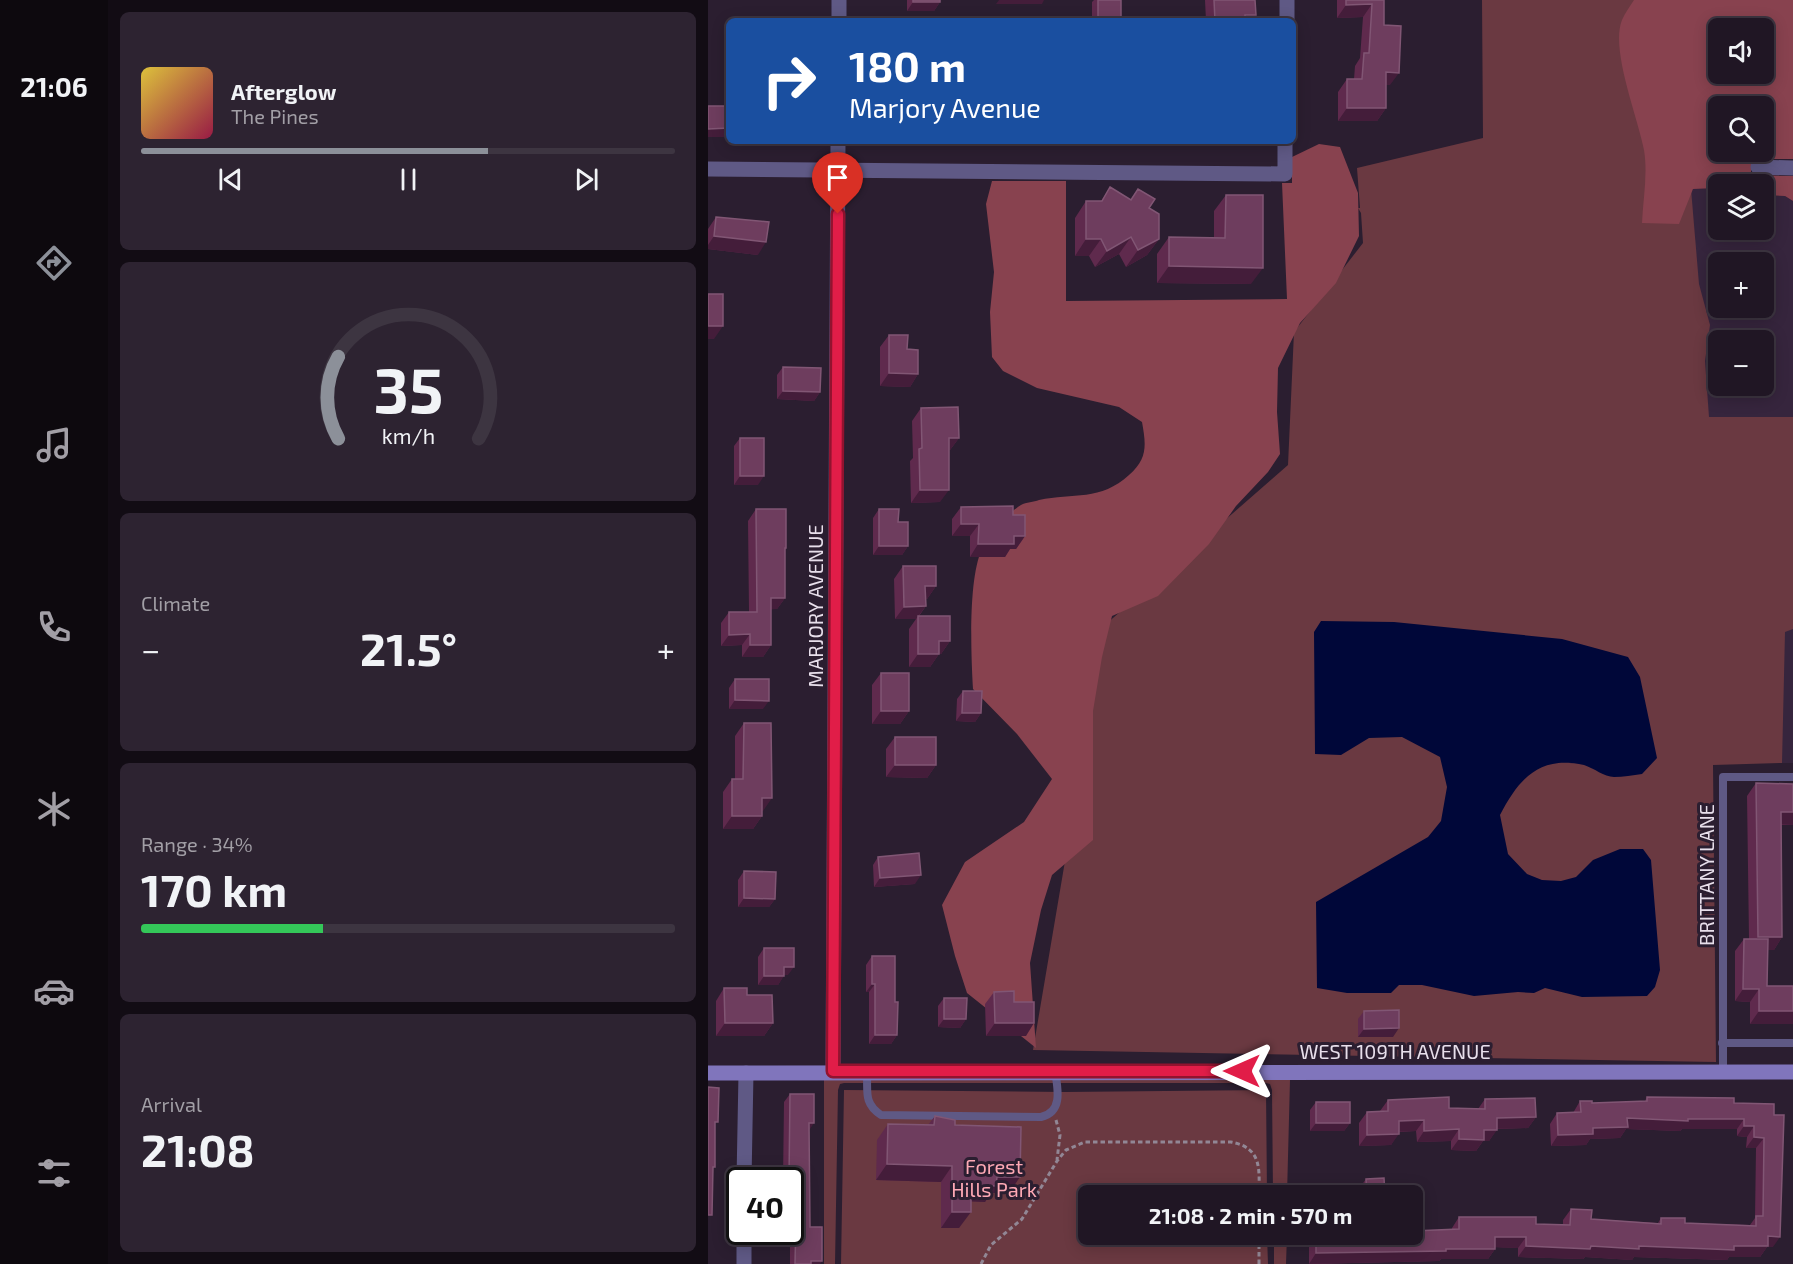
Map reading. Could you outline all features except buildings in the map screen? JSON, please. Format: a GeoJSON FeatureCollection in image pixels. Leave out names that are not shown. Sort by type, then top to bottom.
{"type":"FeatureCollection","features":[{"type":"Feature","properties":{"kind":"street"},"geometry":{"type":"LineString","coordinates":[[839,0],[839,18]]}},
{"type":"Feature","properties":{"kind":"street"},"geometry":{"type":"LineString","coordinates":[[1287,0],[1287,18]]}},
{"type":"Feature","properties":{"kind":"street","name":"MARJORY AVENUE"},"geometry":{"type":"LineString","coordinates":[[833,1071],[838,144]]}},
{"type":"Feature","properties":{"kind":"street"},"geometry":{"type":"LineString","coordinates":[[708,169],[1285,174],[1285,144]]}},
{"type":"Feature","properties":{"kind":"street"},"geometry":{"type":"LineString","coordinates":[[1758,167],[1793,168]]}},
{"type":"Feature","properties":{"kind":"street","name":"WEST 109TH AVENUE"},"geometry":{"type":"LineString","coordinates":[[708,1073],[833,1071],[1793,1072]]}},
{"type":"Feature","properties":{"kind":"street"},"geometry":{"type":"LineString","coordinates":[[744,1167],[746,1073]]}},
{"type":"Feature","properties":{"kind":"street"},"geometry":{"type":"LineString","coordinates":[[744,1245],[744,1264]]}},
{"type":"Feature","properties":{"kind":"lane","name":"BRITTANY LANE"},"geometry":{"type":"LineString","coordinates":[[1723,1072],[1723,777],[1793,777]]}},
{"type":"Feature","properties":{"kind":"lane"},"geometry":{"type":"LineString","coordinates":[[1722,1043],[1793,1043]]}},
{"type":"Feature","properties":{"kind":"lane"},"geometry":{"type":"LineString","coordinates":[[867,1071],[868,1103],[881,1115],[1041,1117],[1051,1113],[1058,1100],[1055,1071]]}},
{"type":"Feature","properties":{"kind":"path"},"geometry":{"type":"LineString","coordinates":[[1051,1113],[1057,1121],[1060,1135],[1057,1161]]}},
{"type":"Feature","properties":{"kind":"path"},"geometry":{"type":"LineString","coordinates":[[981,1264],[991,1245],[1022,1219],[1066,1150],[1085,1142],[1232,1142],[1242,1144],[1254,1154],[1259,1171],[1259,1185]]}},
{"type":"Feature","properties":{"kind":"path"},"geometry":{"type":"LineString","coordinates":[[1259,1245],[1259,1264]]}},
{"type":"Feature","properties":{"kind":"shaded area"},"geometry":{"type":"Polygon","coordinates":[[[1634,0],[1793,0],[1793,159],[1774,159],[1774,96],[1708,96],[1708,162],[1751,162],[1751,174],[1708,174],[1708,188],[1693,189],[1679,224],[1642,223],[1644,150],[1626,84],[1620,48],[1619,33],[1626,12],[1634,0]]]}},
{"type":"Feature","properties":{"kind":"shaded area"},"geometry":{"type":"Polygon","coordinates":[[[1319,144],[1340,147],[1358,193],[1359,236],[1336,283],[1300,323],[1278,368],[1277,412],[1280,454],[1268,472],[1236,506],[1209,544],[1158,596],[1112,616],[1093,711],[1093,840],[1052,875],[1041,910],[1030,963],[1036,1048],[967,993],[942,905],[965,862],[1024,822],[1052,779],[1017,734],[973,689],[972,597],[974,579],[985,543],[999,524],[1016,508],[1039,500],[1086,495],[1108,489],[1129,475],[1140,463],[1144,451],[1144,438],[1142,422],[1119,407],[1037,388],[1003,371],[992,357],[990,312],[994,272],[986,204],[992,181],[1066,181],[1066,301],[1287,299],[1282,183],[1292,183],[1292,157],[1319,144]]]}},
{"type":"Feature","properties":{"kind":"shaded area"},"geometry":{"type":"Polygon","coordinates":[[[1774,176],[1793,176],[1793,201],[1785,196],[1774,195],[1774,176]]]}},
{"type":"Feature","properties":{"kind":"shaded area"},"geometry":{"type":"Polygon","coordinates":[[[1708,188],[1708,240],[1774,240],[1774,195],[1785,196],[1793,201],[1793,421],[1697,450],[1679,224],[1693,189],[1708,188]]]}},
{"type":"Feature","properties":{"kind":"shaded area"},"geometry":{"type":"Polygon","coordinates":[[[1793,611],[1793,763],[1777,763],[1775,612],[1793,611]]]}},
{"type":"Feature","properties":{"kind":"shaded area"},"geometry":{"type":"Polygon","coordinates":[[[1321,621],[1394,622],[1562,639],[1628,657],[1640,677],[1657,758],[1642,774],[1621,777],[1610,777],[1584,765],[1568,763],[1543,767],[1523,781],[1500,815],[1508,854],[1527,874],[1542,880],[1561,881],[1576,877],[1593,860],[1620,849],[1643,849],[1651,860],[1660,970],[1655,987],[1647,996],[1582,997],[1545,988],[1534,993],[1474,996],[1422,985],[1399,985],[1391,993],[1347,993],[1317,988],[1316,902],[1428,837],[1441,821],[1447,787],[1440,757],[1402,737],[1369,738],[1341,755],[1315,754],[1314,632],[1321,621]]]}},
{"type":"Feature","properties":{"kind":"green space"},"geometry":{"type":"Polygon","coordinates":[[[1482,0],[1793,0],[1793,84],[1753,96],[1708,96],[1708,162],[1751,162],[1751,173],[1708,174],[1708,184],[1691,189],[1699,284],[1710,325],[1705,361],[1709,417],[1793,417],[1793,629],[1785,632],[1782,763],[1713,765],[1716,1062],[1033,1050],[1105,625],[1288,465],[1294,332],[1363,243],[1361,213],[1358,208],[1360,208],[1357,168],[1483,138],[1482,0]]]}},
{"type":"Feature","properties":{"kind":"green space"},"geometry":{"type":"Polygon","coordinates":[[[824,1080],[1290,1080],[1287,1185],[1273,1185],[1272,1090],[1270,1084],[1266,1083],[840,1084],[838,1090],[835,1264],[824,1264],[824,1080]]]}},
{"type":"Feature","properties":{"kind":"green space","name":"Forest Hills Park"},"geometry":{"type":"Polygon","coordinates":[[[844,1090],[1065,1092],[1266,1090],[1267,1185],[1078,1185],[1078,1245],[1267,1245],[1268,1264],[841,1264],[844,1090]]]}},
{"type":"Feature","properties":{"kind":"green space"},"geometry":{"type":"Polygon","coordinates":[[[1274,1245],[1287,1245],[1286,1264],[1274,1264],[1274,1245]]]}},
{"type":"Feature","properties":{"kind":"route"},"geometry":{"type":"LineString","coordinates":[[838,214],[833,1071],[1242,1071]]}}]}
